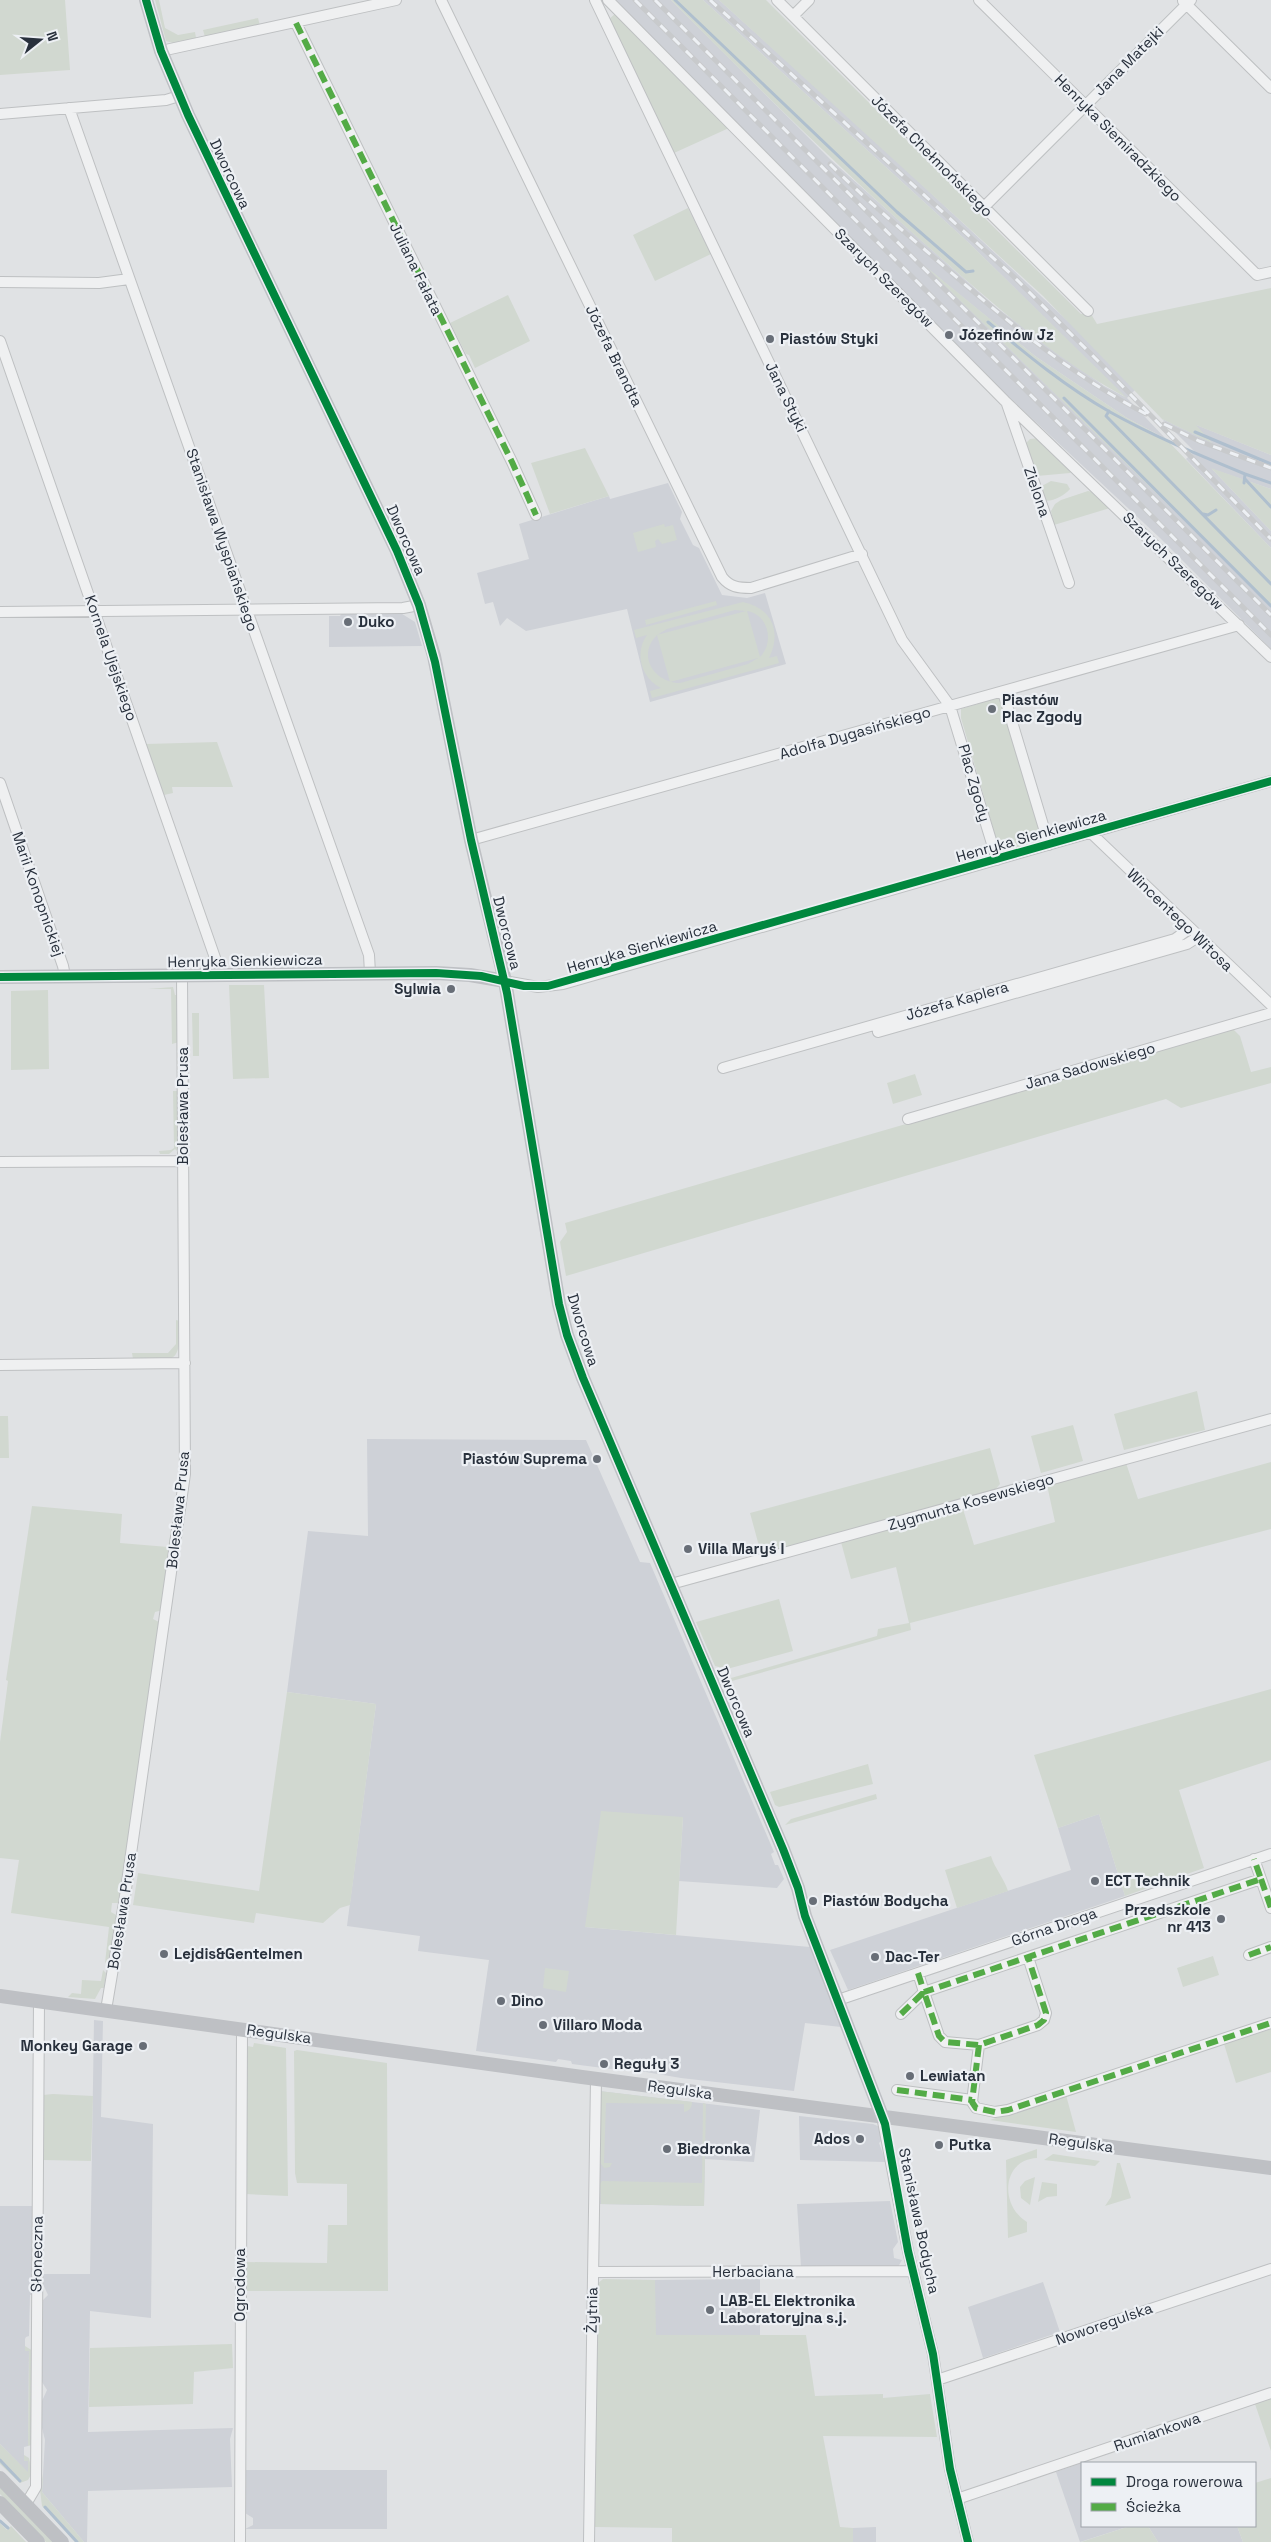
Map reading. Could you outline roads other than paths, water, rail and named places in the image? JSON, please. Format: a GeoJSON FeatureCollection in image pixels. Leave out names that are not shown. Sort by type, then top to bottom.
{"type":"FeatureCollection","features":[{"type":"Feature","properties":{"kind":"street","name":"Dworcowa"},"geometry":{"type":"LineString","coordinates":[[146,0],[161,51],[214,174],[397,550],[419,605],[435,662],[471,840],[505,981],[563,1321],[583,1378],[781,1842],[798,1888],[805,1916]]}},
{"type":"Feature","properties":{"kind":"street"},"geometry":{"type":"LineString","coordinates":[[161,51],[396,0]]}},
{"type":"Feature","properties":{"kind":"street","name":"Józefa Brandta"},"geometry":{"type":"LineString","coordinates":[[441,0],[727,584],[735,587],[751,588],[862,554]]}},
{"type":"Feature","properties":{"kind":"street","name":"Jana Styki"},"geometry":{"type":"LineString","coordinates":[[595,0],[902,640],[950,706]]}},
{"type":"Feature","properties":{"kind":"street","name":"Szarych Szeregów"},"geometry":{"type":"LineString","coordinates":[[608,0],[1006,401],[1271,657]]}},
{"type":"Feature","properties":{"kind":"street","name":"Józefa Chełmońskiego"},"geometry":{"type":"LineString","coordinates":[[777,0],[1088,311]]}},
{"type":"Feature","properties":{"kind":"street"},"geometry":{"type":"LineString","coordinates":[[793,16],[809,0]]}},
{"type":"Feature","properties":{"kind":"street","name":"Henryka Siemiradzkiego"},"geometry":{"type":"LineString","coordinates":[[978,0],[1257,275],[1271,272]]}},
{"type":"Feature","properties":{"kind":"street"},"geometry":{"type":"LineString","coordinates":[[1187,1],[1271,88]]}},
{"type":"Feature","properties":{"kind":"street","name":"Jana Matejki"},"geometry":{"type":"LineString","coordinates":[[983,208],[1187,1]]}},
{"type":"Feature","properties":{"kind":"street","name":"Juliana Fałata"},"geometry":{"type":"LineString","coordinates":[[296,23],[512,462],[536,515]]}},
{"type":"Feature","properties":{"kind":"street"},"geometry":{"type":"LineString","coordinates":[[0,114],[166,100],[179,96]]}},
{"type":"Feature","properties":{"kind":"street","name":"Stanisława Wyspiańskiego"},"geometry":{"type":"LineString","coordinates":[[69,108],[369,956],[370,973]]}},
{"type":"Feature","properties":{"kind":"street"},"geometry":{"type":"LineString","coordinates":[[0,282],[99,283],[129,279]]}},
{"type":"Feature","properties":{"kind":"street","name":"Kornela Ujejskiego"},"geometry":{"type":"LineString","coordinates":[[0,341],[221,975]]}},
{"type":"Feature","properties":{"kind":"street","name":"Zielona"},"geometry":{"type":"LineString","coordinates":[[1006,401],[1069,583]]}},
{"type":"Feature","properties":{"kind":"street"},"geometry":{"type":"LineString","coordinates":[[0,612],[403,608],[419,605]]}},
{"type":"Feature","properties":{"kind":"street","name":"Adolfa Dygasińskiego"},"geometry":{"type":"LineString","coordinates":[[471,840],[1239,625]]}},
{"type":"Feature","properties":{"kind":"street"},"geometry":{"type":"LineString","coordinates":[[1003,692],[1049,845]]}},
{"type":"Feature","properties":{"kind":"street","name":"Plac Zgody"},"geometry":{"type":"LineString","coordinates":[[950,706],[997,860]]}},
{"type":"Feature","properties":{"kind":"street","name":"Henryka Sienkiewicza"},"geometry":{"type":"LineString","coordinates":[[0,977],[370,973],[458,974],[538,987],[563,984],[1271,781]]}},
{"type":"Feature","properties":{"kind":"street","name":"Marii Konopnickiej"},"geometry":{"type":"LineString","coordinates":[[0,783],[64,966],[64,976]]}},
{"type":"Feature","properties":{"kind":"street","name":"Wincentego Witosa"},"geometry":{"type":"LineString","coordinates":[[1091,833],[1271,1005]]}},
{"type":"Feature","properties":{"kind":"street","name":"Józefa Kaplera"},"geometry":{"type":"LineString","coordinates":[[723,1068],[1175,939],[1189,928]]}},
{"type":"Feature","properties":{"kind":"street","name":"Józefa Kaplera"},"geometry":{"type":"LineString","coordinates":[[878,1032],[1187,944],[1198,937]]}},
{"type":"Feature","properties":{"kind":"street","name":"Bolesława Prusa"},"geometry":{"type":"LineString","coordinates":[[106,2010],[124,1904],[182,1494],[186,1450],[182,975]]}},
{"type":"Feature","properties":{"kind":"street","name":"Jana Sadowskiego"},"geometry":{"type":"LineString","coordinates":[[908,1119],[1271,1012]]}},
{"type":"Feature","properties":{"kind":"street"},"geometry":{"type":"LineString","coordinates":[[0,1162],[184,1161]]}},
{"type":"Feature","properties":{"kind":"street"},"geometry":{"type":"LineString","coordinates":[[0,1365],[185,1363]]}},
{"type":"Feature","properties":{"kind":"street","name":"Zygmunta Kosewskiego"},"geometry":{"type":"LineString","coordinates":[[671,1584],[1271,1419]]}},
{"type":"Feature","properties":{"kind":"street","name":"Górna Droga"},"geometry":{"type":"LineString","coordinates":[[838,2000],[1271,1854]]}},
{"type":"Feature","properties":{"kind":"street"},"geometry":{"type":"LineString","coordinates":[[1254,1859],[1271,1908]]}},
{"type":"Feature","properties":{"kind":"street"},"geometry":{"type":"LineString","coordinates":[[901,2014],[924,1992],[1261,1879]]}},
{"type":"Feature","properties":{"kind":"street","name":"Stanisława Bodycha"},"geometry":{"type":"LineString","coordinates":[[805,1916],[882,2116],[912,2271],[929,2333],[950,2470],[968,2542]]}},
{"type":"Feature","properties":{"kind":"street"},"geometry":{"type":"LineString","coordinates":[[1249,1955],[1271,1947]]}},
{"type":"Feature","properties":{"kind":"street"},"geometry":{"type":"LineString","coordinates":[[918,1973],[942,2040],[948,2043],[979,2045],[1038,2025],[1044,2020],[1045,2009],[1028,1957]]}},
{"type":"Feature","properties":{"kind":"street","name":"Regulska"},"geometry":{"type":"LineString","coordinates":[[0,1996],[596,2079],[1271,2168]]}},
{"type":"Feature","properties":{"kind":"street","name":"Słoneczna"},"geometry":{"type":"LineString","coordinates":[[26,2504],[36,2487],[39,2001]]}},
{"type":"Feature","properties":{"kind":"street"},"geometry":{"type":"LineString","coordinates":[[979,2045],[972,2100],[976,2108],[995,2112],[1008,2110],[1271,2023]]}},
{"type":"Feature","properties":{"kind":"street","name":"Ogrodowa"},"geometry":{"type":"LineString","coordinates":[[240,2542],[242,2029]]}},
{"type":"Feature","properties":{"kind":"street","name":"Żytnia"},"geometry":{"type":"LineString","coordinates":[[589,2542],[596,2079]]}},
{"type":"Feature","properties":{"kind":"street"},"geometry":{"type":"LineString","coordinates":[[897,2090],[972,2100]]}},
{"type":"Feature","properties":{"kind":"street","name":"Noworegulska"},"geometry":{"type":"LineString","coordinates":[[937,2380],[1271,2268]]}},
{"type":"Feature","properties":{"kind":"street","name":"Herbaciana"},"geometry":{"type":"LineString","coordinates":[[593,2272],[912,2271]]}},
{"type":"Feature","properties":{"kind":"street","name":"Rumiankowa"},"geometry":{"type":"LineString","coordinates":[[957,2500],[1271,2393]]}},
{"type":"Feature","properties":{"kind":"street"},"geometry":{"type":"LineString","coordinates":[[0,2478],[62,2542]]}},
{"type":"Feature","properties":{"kind":"street"},"geometry":{"type":"LineString","coordinates":[[0,2503],[38,2542]]}},
{"type":"Feature","properties":{"kind":"waterway"},"geometry":{"type":"LineString","coordinates":[[675,0],[897,212],[966,272],[973,271]]}},
{"type":"Feature","properties":{"kind":"waterway"},"geometry":{"type":"LineString","coordinates":[[988,322],[1062,381],[1110,412],[1159,437],[1245,474]]}},
{"type":"Feature","properties":{"kind":"waterway"},"geometry":{"type":"LineString","coordinates":[[1064,398],[1271,606]]}},
{"type":"Feature","properties":{"kind":"waterway"},"geometry":{"type":"LineString","coordinates":[[1109,411],[1106,416],[1271,584]]}},
{"type":"Feature","properties":{"kind":"waterway"},"geometry":{"type":"LineString","coordinates":[[1195,432],[1271,464]]}},
{"type":"Feature","properties":{"kind":"waterway"},"geometry":{"type":"LineString","coordinates":[[1244,483],[1245,474],[1271,483]]}},
{"type":"Feature","properties":{"kind":"waterway"},"geometry":{"type":"LineString","coordinates":[[1245,479],[1271,507]]}},
{"type":"Feature","properties":{"kind":"waterway"},"geometry":{"type":"LineString","coordinates":[[1203,514],[1208,515],[1216,510]]}},
{"type":"Feature","properties":{"kind":"waterway"},"geometry":{"type":"LineString","coordinates":[[0,2460],[20,2481]]}},
{"type":"Feature","properties":{"kind":"waterway"},"geometry":{"type":"LineString","coordinates":[[45,2507],[77,2542]]}},
{"type":"Feature","properties":{"kind":"waterway"},"geometry":{"type":"LineString","coordinates":[[0,2521],[8,2528]]}},
{"type":"Feature","properties":{"kind":"railway"},"geometry":{"type":"LineString","coordinates":[[635,0],[1271,635]]}},
{"type":"Feature","properties":{"kind":"railway"},"geometry":{"type":"LineString","coordinates":[[655,0],[1271,615]]}},
{"type":"Feature","properties":{"kind":"railway"},"geometry":{"type":"LineString","coordinates":[[710,0],[1013,276],[1271,539]]}},
{"type":"Feature","properties":{"kind":"railway"},"geometry":{"type":"LineString","coordinates":[[830,164],[887,217],[970,289],[1042,347],[1093,383],[1146,414]]}},
{"type":"Feature","properties":{"kind":"railway"},"geometry":{"type":"LineString","coordinates":[[1164,424],[1199,441],[1271,468]]}},
{"type":"Feature","properties":{"kind":"place","name":"Józefinów Jz"},"geometry":{"type":"Point","coordinates":[949,335]}},
{"type":"Feature","properties":{"kind":"place","name":"Piastów Styki"},"geometry":{"type":"Point","coordinates":[770,339]}},
{"type":"Feature","properties":{"kind":"place","name":"Duko"},"geometry":{"type":"Point","coordinates":[348,622]}},
{"type":"Feature","properties":{"kind":"place","name":"Piastów Plac Zgody"},"geometry":{"type":"Point","coordinates":[992,709]}},
{"type":"Feature","properties":{"kind":"place","name":"Sylwia"},"geometry":{"type":"Point","coordinates":[451,989]}},
{"type":"Feature","properties":{"kind":"place","name":"Piastów Suprema"},"geometry":{"type":"Point","coordinates":[597,1459]}},
{"type":"Feature","properties":{"kind":"place","name":"Villa Maryś I"},"geometry":{"type":"Point","coordinates":[688,1549]}},
{"type":"Feature","properties":{"kind":"place","name":"ECT Technik"},"geometry":{"type":"Point","coordinates":[1095,1881]}},
{"type":"Feature","properties":{"kind":"place","name":"Piastów Bodycha"},"geometry":{"type":"Point","coordinates":[813,1901]}},
{"type":"Feature","properties":{"kind":"place","name":"Przedszkole nr 413"},"geometry":{"type":"Point","coordinates":[1221,1919]}},
{"type":"Feature","properties":{"kind":"place","name":"Lejdis&Gentelmen"},"geometry":{"type":"Point","coordinates":[164,1954]}},
{"type":"Feature","properties":{"kind":"place","name":"Dac-Ter"},"geometry":{"type":"Point","coordinates":[875,1957]}},
{"type":"Feature","properties":{"kind":"place","name":"Dino"},"geometry":{"type":"Point","coordinates":[501,2001]}},
{"type":"Feature","properties":{"kind":"place","name":"Villaro Moda"},"geometry":{"type":"Point","coordinates":[543,2025]}},
{"type":"Feature","properties":{"kind":"place","name":"Monkey Garage"},"geometry":{"type":"Point","coordinates":[143,2046]}},
{"type":"Feature","properties":{"kind":"place","name":"Reguły 3"},"geometry":{"type":"Point","coordinates":[604,2064]}},
{"type":"Feature","properties":{"kind":"place","name":"Lewiatan"},"geometry":{"type":"Point","coordinates":[910,2076]}},
{"type":"Feature","properties":{"kind":"place","name":"Ados"},"geometry":{"type":"Point","coordinates":[860,2139]}},
{"type":"Feature","properties":{"kind":"place","name":"Putka"},"geometry":{"type":"Point","coordinates":[939,2145]}},
{"type":"Feature","properties":{"kind":"place","name":"Biedronka"},"geometry":{"type":"Point","coordinates":[667,2149]}},
{"type":"Feature","properties":{"kind":"place","name":"LAB-EL Elektronika Laboratoryjna s.j."},"geometry":{"type":"Point","coordinates":[710,2310]}}]}
